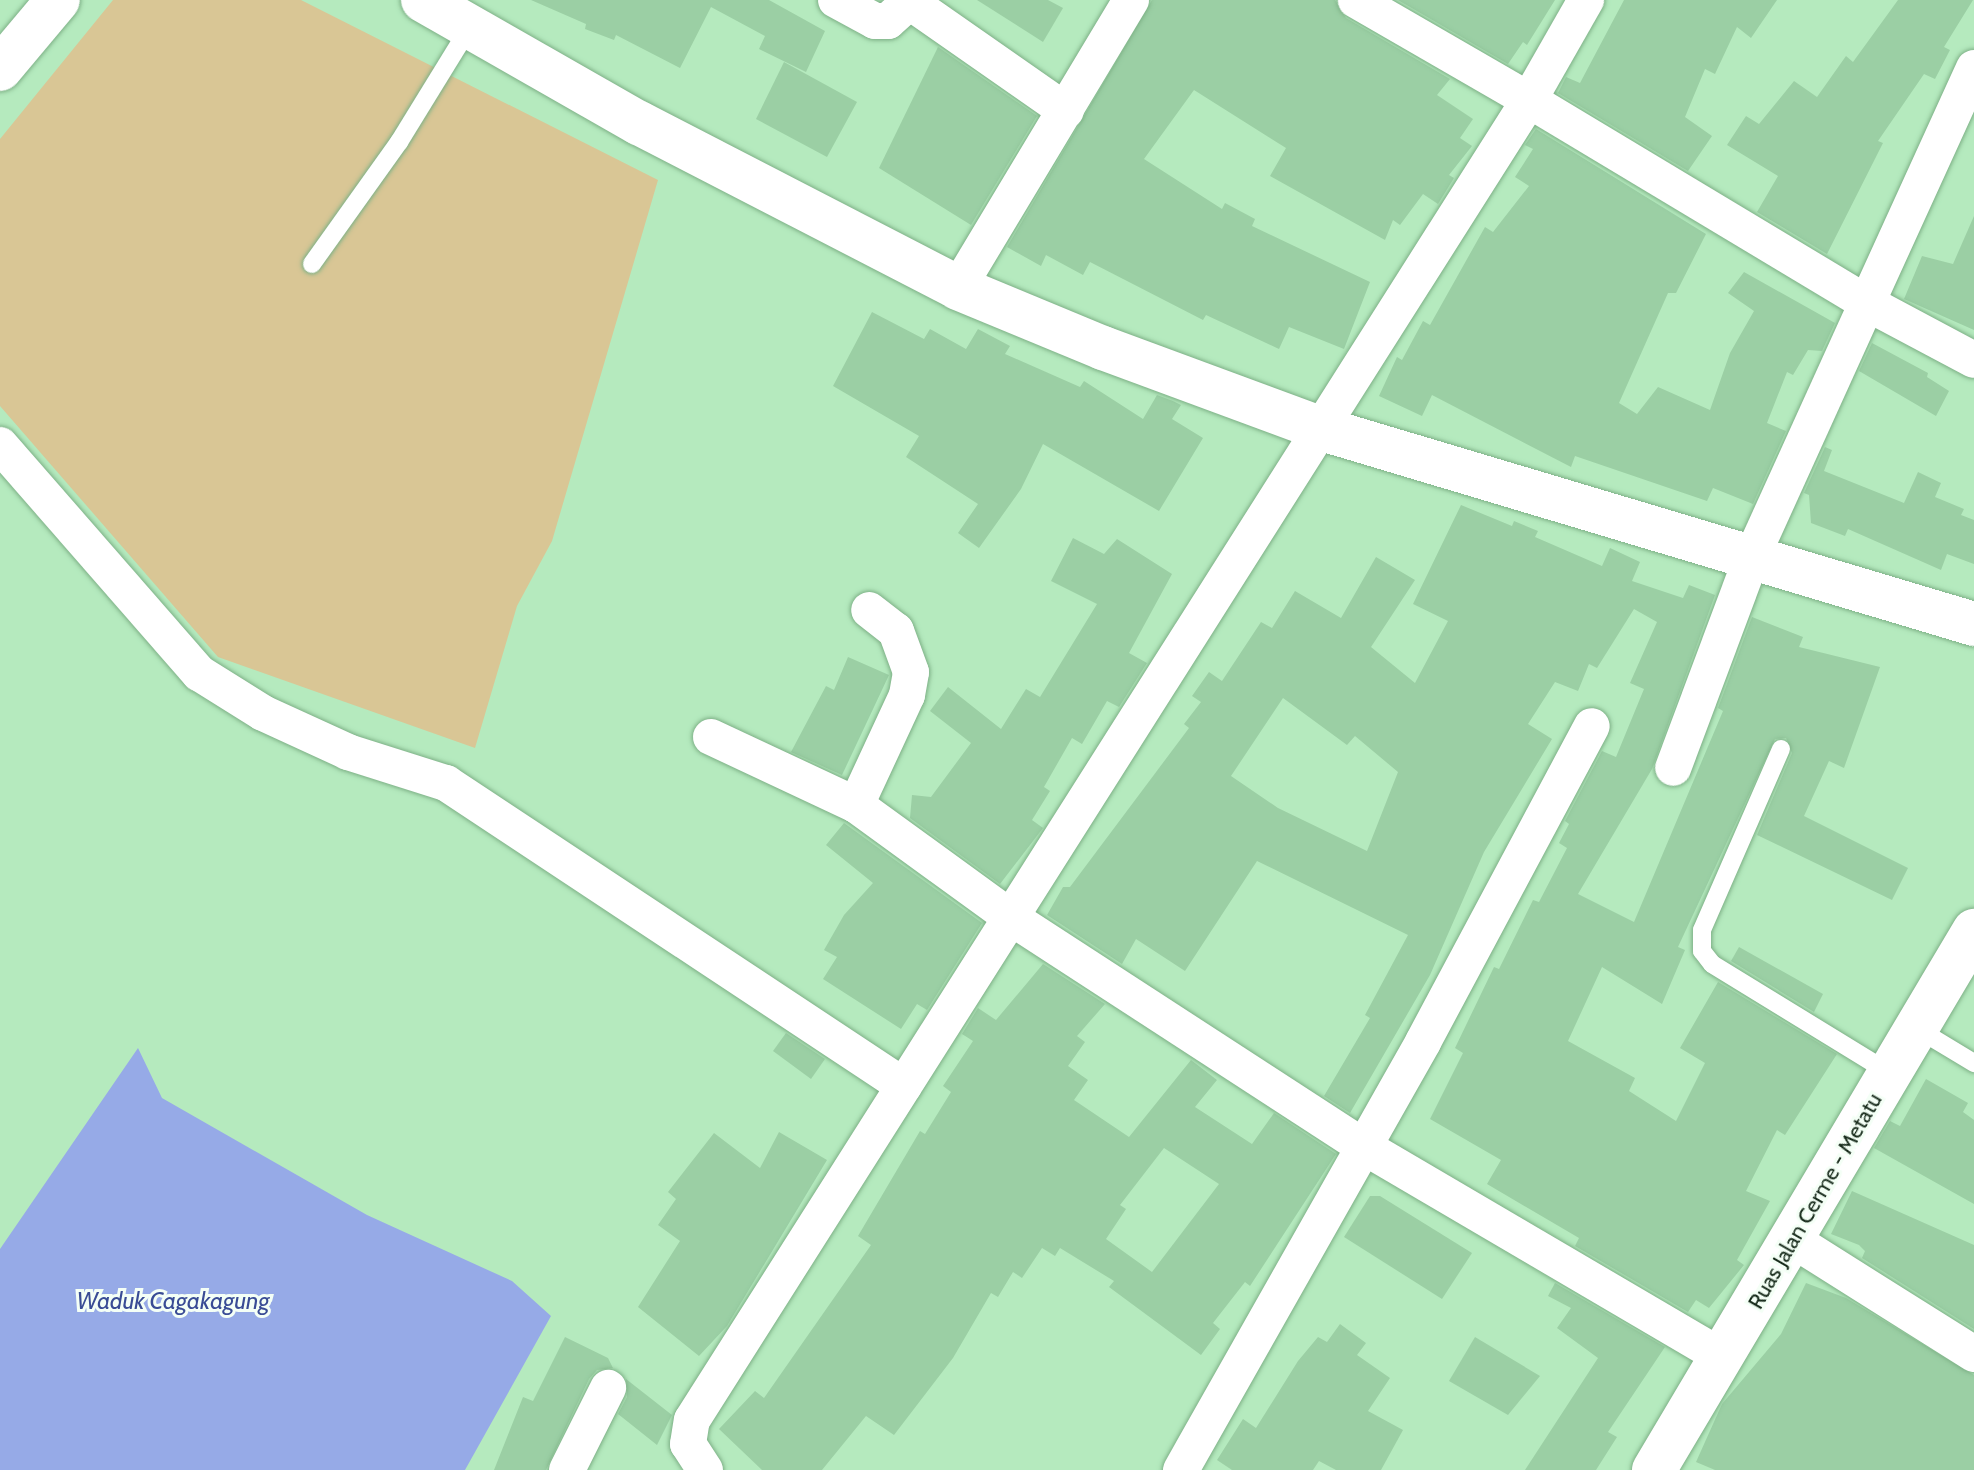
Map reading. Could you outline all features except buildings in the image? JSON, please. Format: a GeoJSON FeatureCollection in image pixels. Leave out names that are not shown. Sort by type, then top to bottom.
{"type":"FeatureCollection","features":[{"type":"Feature","properties":{"kind":"main road"},"geometry":{"type":"LineString","coordinates":[[0,69],[58,0]]}},
{"type":"Feature","properties":{"kind":"main road"},"geometry":{"type":"LineString","coordinates":[[423,0],[469,28],[958,288],[1322,429],[1974,624]]}},
{"type":"Feature","properties":{"kind":"main road","name":"Ruas Jalan Cerme - Metatu"},"geometry":{"type":"LineString","coordinates":[[1654,1470],[1974,931]]}},
{"type":"Feature","properties":{"kind":"street"},"geometry":{"type":"LineString","coordinates":[[836,0],[875,21],[888,21],[910,1],[1066,111]]}},
{"type":"Feature","properties":{"kind":"street"},"geometry":{"type":"LineString","coordinates":[[958,288],[1131,0]]}},
{"type":"Feature","properties":{"kind":"street"},"geometry":{"type":"LineString","coordinates":[[1356,0],[1867,303],[1974,360]]}},
{"type":"Feature","properties":{"kind":"street"},"geometry":{"type":"LineString","coordinates":[[705,1470],[688,1444],[692,1420],[1013,919],[1169,664],[1322,429],[1413,277],[1529,100],[1586,0]]}},
{"type":"Feature","properties":{"kind":"street"},"geometry":{"type":"LineString","coordinates":[[1673,768],[1752,557],[1974,68]]}},
{"type":"Feature","properties":{"kind":"street"},"geometry":{"type":"LineString","coordinates":[[0,445],[199,673],[263,713],[348,752],[446,783],[904,1086]]}},
{"type":"Feature","properties":{"kind":"street"},"geometry":{"type":"LineString","coordinates":[[856,805],[907,695],[911,672],[896,631],[869,610]]}},
{"type":"Feature","properties":{"kind":"street"},"geometry":{"type":"LineString","coordinates":[[1181,1470],[1361,1145],[1423,1042],[1592,726]]}},
{"type":"Feature","properties":{"kind":"street"},"geometry":{"type":"LineString","coordinates":[[711,737],[856,805],[1013,919],[1361,1145],[1723,1357]]}},
{"type":"Feature","properties":{"kind":"street"},"geometry":{"type":"LineString","coordinates":[[1793,1240],[1974,1354]]}},
{"type":"Feature","properties":{"kind":"street"},"geometry":{"type":"LineString","coordinates":[[567,1470],[608,1388]]}},
{"type":"Feature","properties":{"kind":"lane"},"geometry":{"type":"LineString","coordinates":[[312,264],[434,89],[469,28]]}},
{"type":"Feature","properties":{"kind":"lane"},"geometry":{"type":"LineString","coordinates":[[1781,749],[1702,930],[1702,951],[1712,964],[1890,1073]]}},
{"type":"Feature","properties":{"kind":"lane"},"geometry":{"type":"LineString","coordinates":[[1916,1028],[1974,1063]]}},
{"type":"Feature","properties":{"kind":"shaded area"},"geometry":{"type":"Polygon","coordinates":[[[113,0],[301,0],[658,180],[552,541],[517,606],[475,748],[218,657],[0,406],[0,139],[113,0]]]}},
{"type":"Feature","properties":{"kind":"water","name":"Waduk Cagakagung"},"geometry":{"type":"Polygon","coordinates":[[[138,1048],[162,1098],[367,1215],[512,1281],[551,1316],[465,1470],[0,1470],[0,1249],[138,1048]]]}}]}
